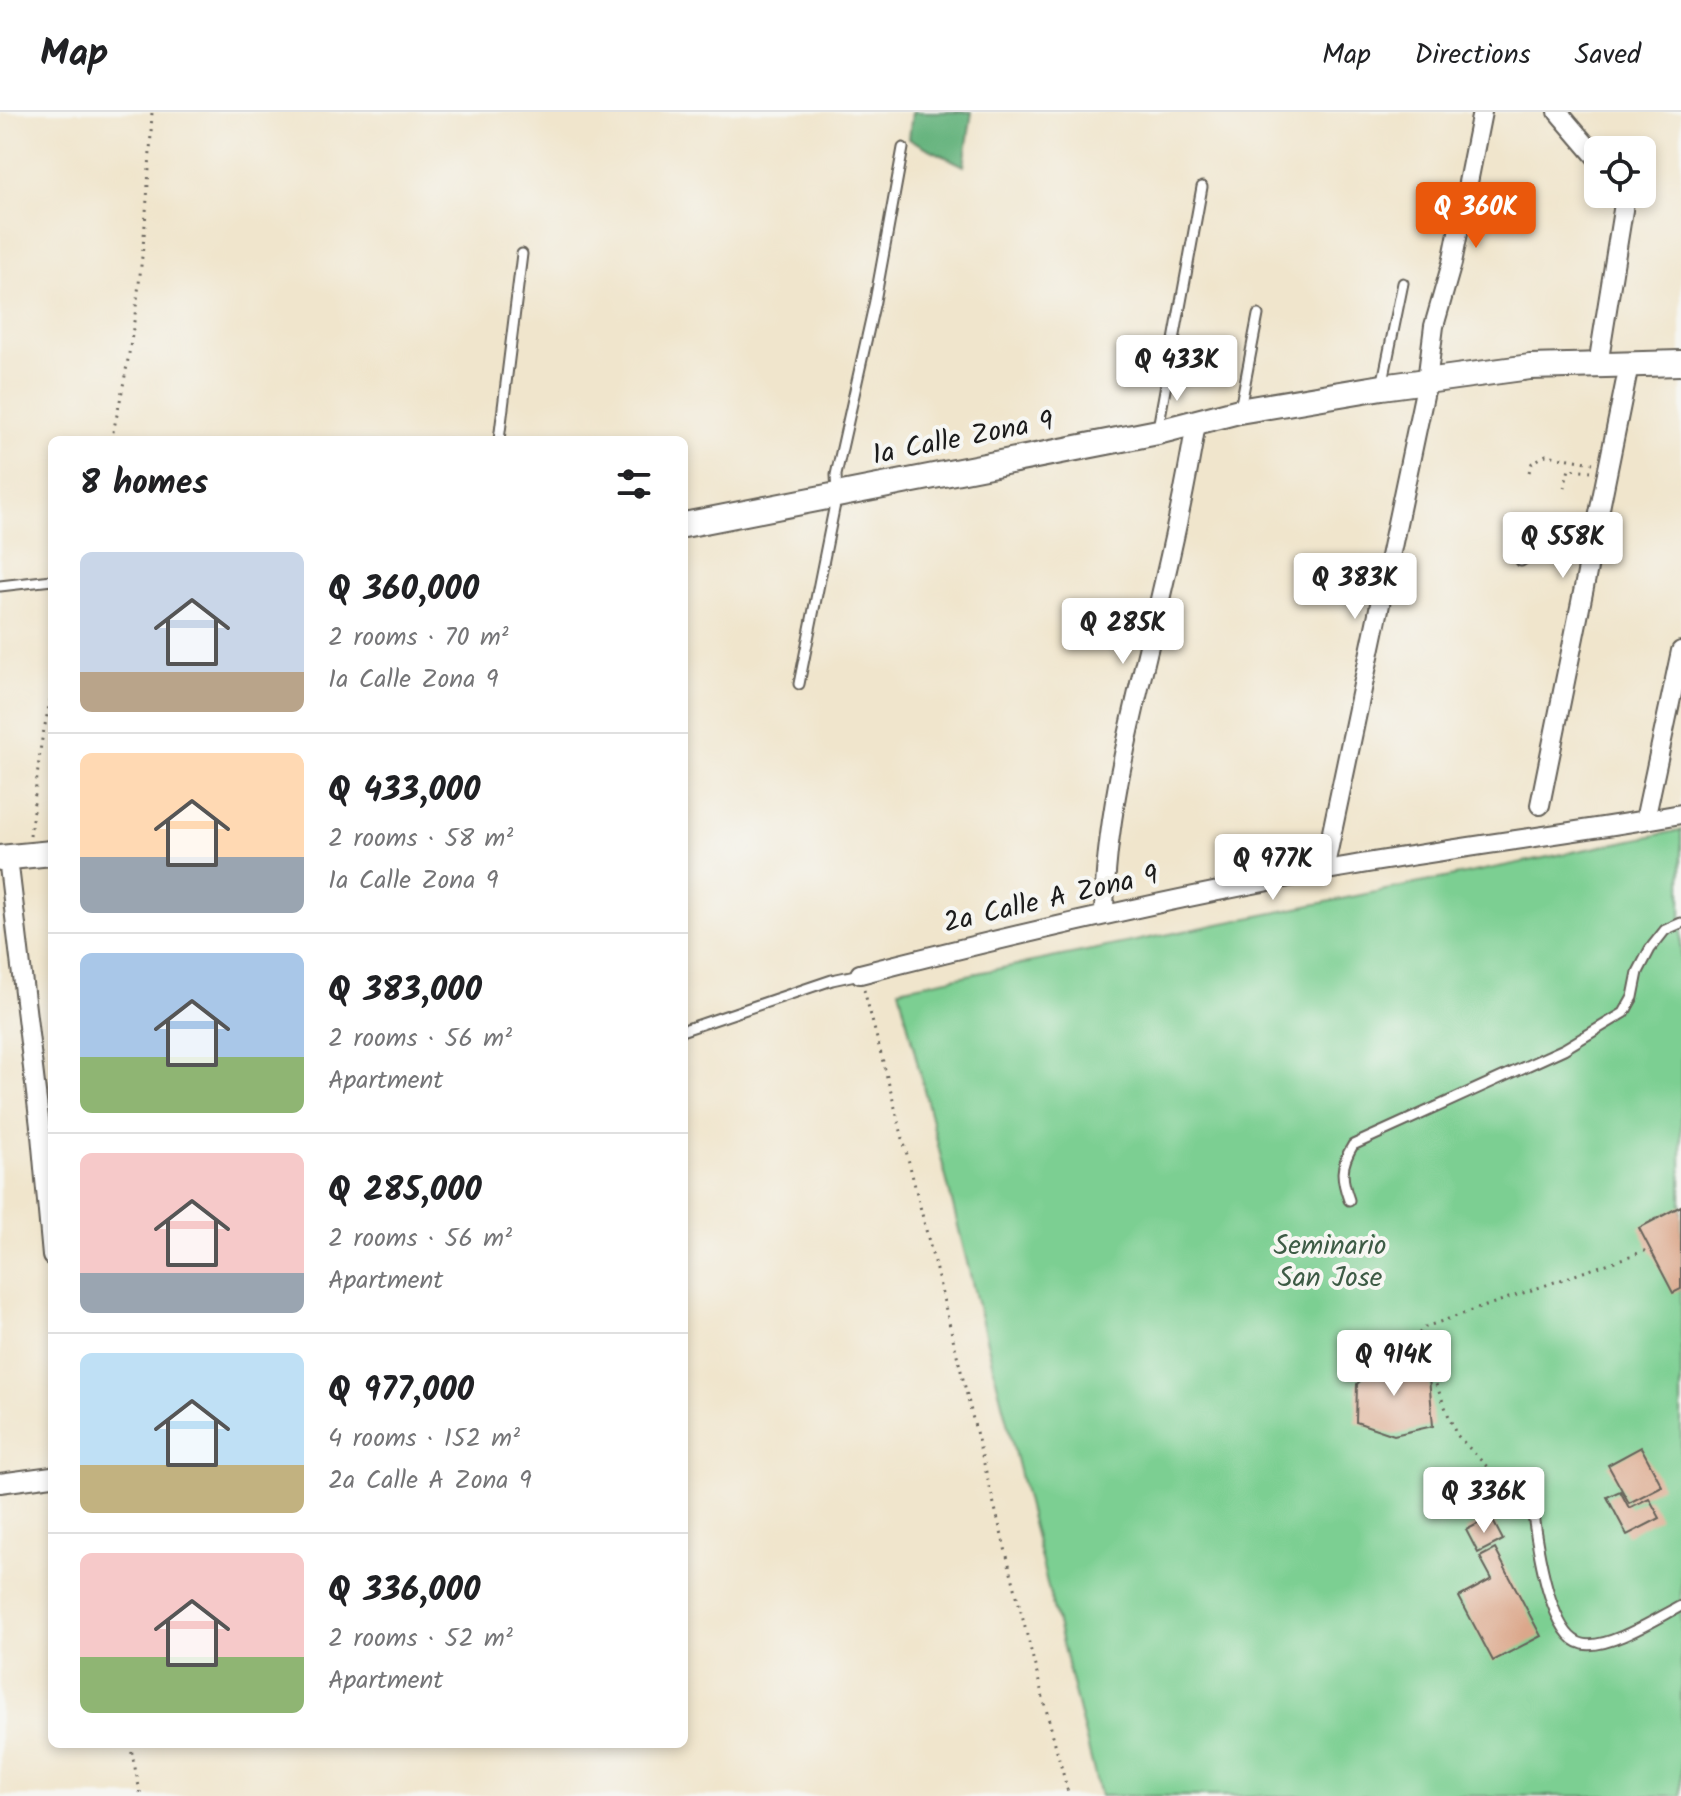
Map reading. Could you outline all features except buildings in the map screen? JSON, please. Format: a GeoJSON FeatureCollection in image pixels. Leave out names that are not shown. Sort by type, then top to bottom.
{"type":"FeatureCollection","features":[{"type":"Feature","properties":{"kind":"street"},"geometry":{"type":"LineString","coordinates":[[1324,870],[1427,381],[1434,326],[1452,263],[1482,112]]}},
{"type":"Feature","properties":{"kind":"street"},"geometry":{"type":"LineString","coordinates":[[1558,112],[1584,143]]}},
{"type":"Feature","properties":{"kind":"street"},"geometry":{"type":"LineString","coordinates":[[1598,365],[1623,208]]}},
{"type":"Feature","properties":{"kind":"street","name":"1a Calle Zona 9"},"geometry":{"type":"LineString","coordinates":[[688,524],[1158,432],[1239,411],[1382,387],[1501,370],[1681,363]]}},
{"type":"Feature","properties":{"kind":"street"},"geometry":{"type":"LineString","coordinates":[[1540,805],[1629,365]]}},
{"type":"Feature","properties":{"kind":"street"},"geometry":{"type":"LineString","coordinates":[[1104,915],[1105,874],[1121,772],[1187,481],[1196,423]]}},
{"type":"Feature","properties":{"kind":"street"},"geometry":{"type":"LineString","coordinates":[[1645,820],[1681,651]]}},
{"type":"Feature","properties":{"kind":"street","name":"2a Calle A Zona 9"},"geometry":{"type":"LineString","coordinates":[[860,974],[1104,915],[1324,870],[1681,814]]}},
{"type":"Feature","properties":{"kind":"street"},"geometry":{"type":"LineString","coordinates":[[22,856],[48,1175]]}},
{"type":"Feature","properties":{"kind":"street"},"geometry":{"type":"LineString","coordinates":[[0,1483],[48,1477]]}},
{"type":"Feature","properties":{"kind":"lane"},"geometry":{"type":"LineString","coordinates":[[799,684],[837,494],[836,475],[875,301],[903,148]]}},
{"type":"Feature","properties":{"kind":"lane"},"geometry":{"type":"LineString","coordinates":[[1158,432],[1202,187]]}},
{"type":"Feature","properties":{"kind":"lane"},"geometry":{"type":"LineString","coordinates":[[499,436],[522,254]]}},
{"type":"Feature","properties":{"kind":"lane"},"geometry":{"type":"LineString","coordinates":[[1382,387],[1403,283]]}},
{"type":"Feature","properties":{"kind":"lane"},"geometry":{"type":"LineString","coordinates":[[1239,411],[1258,315]]}},
{"type":"Feature","properties":{"kind":"lane"},"geometry":{"type":"LineString","coordinates":[[1521,561],[1527,556],[1569,548],[1594,534]]}},
{"type":"Feature","properties":{"kind":"lane"},"geometry":{"type":"LineString","coordinates":[[0,586],[48,580]]}},
{"type":"Feature","properties":{"kind":"lane"},"geometry":{"type":"LineString","coordinates":[[1349,1200],[1342,1180],[1346,1156],[1353,1145],[1564,1049],[1624,1013],[1633,997],[1638,972],[1650,949],[1665,930],[1681,923]]}},
{"type":"Feature","properties":{"kind":"lane"},"geometry":{"type":"LineString","coordinates":[[688,1029],[832,980],[860,974]]}},
{"type":"Feature","properties":{"kind":"lane"},"geometry":{"type":"LineString","coordinates":[[1533,1515],[1539,1561],[1560,1620],[1570,1636],[1583,1644],[1622,1636],[1681,1606]]}},
{"type":"Feature","properties":{"kind":"path"},"geometry":{"type":"LineString","coordinates":[[112,436],[133,337],[141,275],[152,112]]}},
{"type":"Feature","properties":{"kind":"path"},"geometry":{"type":"LineString","coordinates":[[1529,472],[1532,463],[1546,455],[1608,466]]}},
{"type":"Feature","properties":{"kind":"path"},"geometry":{"type":"LineString","coordinates":[[1564,488],[1569,469]]}},
{"type":"Feature","properties":{"kind":"path"},"geometry":{"type":"LineString","coordinates":[[22,856],[48,713]]}},
{"type":"Feature","properties":{"kind":"path"},"geometry":{"type":"LineString","coordinates":[[860,974],[905,1142],[1023,1625],[1069,1796]]}},
{"type":"Feature","properties":{"kind":"path"},"geometry":{"type":"LineString","coordinates":[[1533,1515],[1456,1434],[1419,1342],[1420,1332],[1425,1327],[1647,1250]]}},
{"type":"Feature","properties":{"kind":"path"},"geometry":{"type":"LineString","coordinates":[[131,1748],[141,1796]]}},
{"type":"Feature","properties":{"kind":"green space"},"geometry":{"type":"Polygon","coordinates":[[[912,112],[972,112],[964,166],[909,139],[912,112]]]}},
{"type":"Feature","properties":{"kind":"green space","name":"Seminario San Jose"},"geometry":{"type":"Polygon","coordinates":[[[1681,830],[1681,1796],[1100,1796],[899,989],[1681,830]]]}}]}
